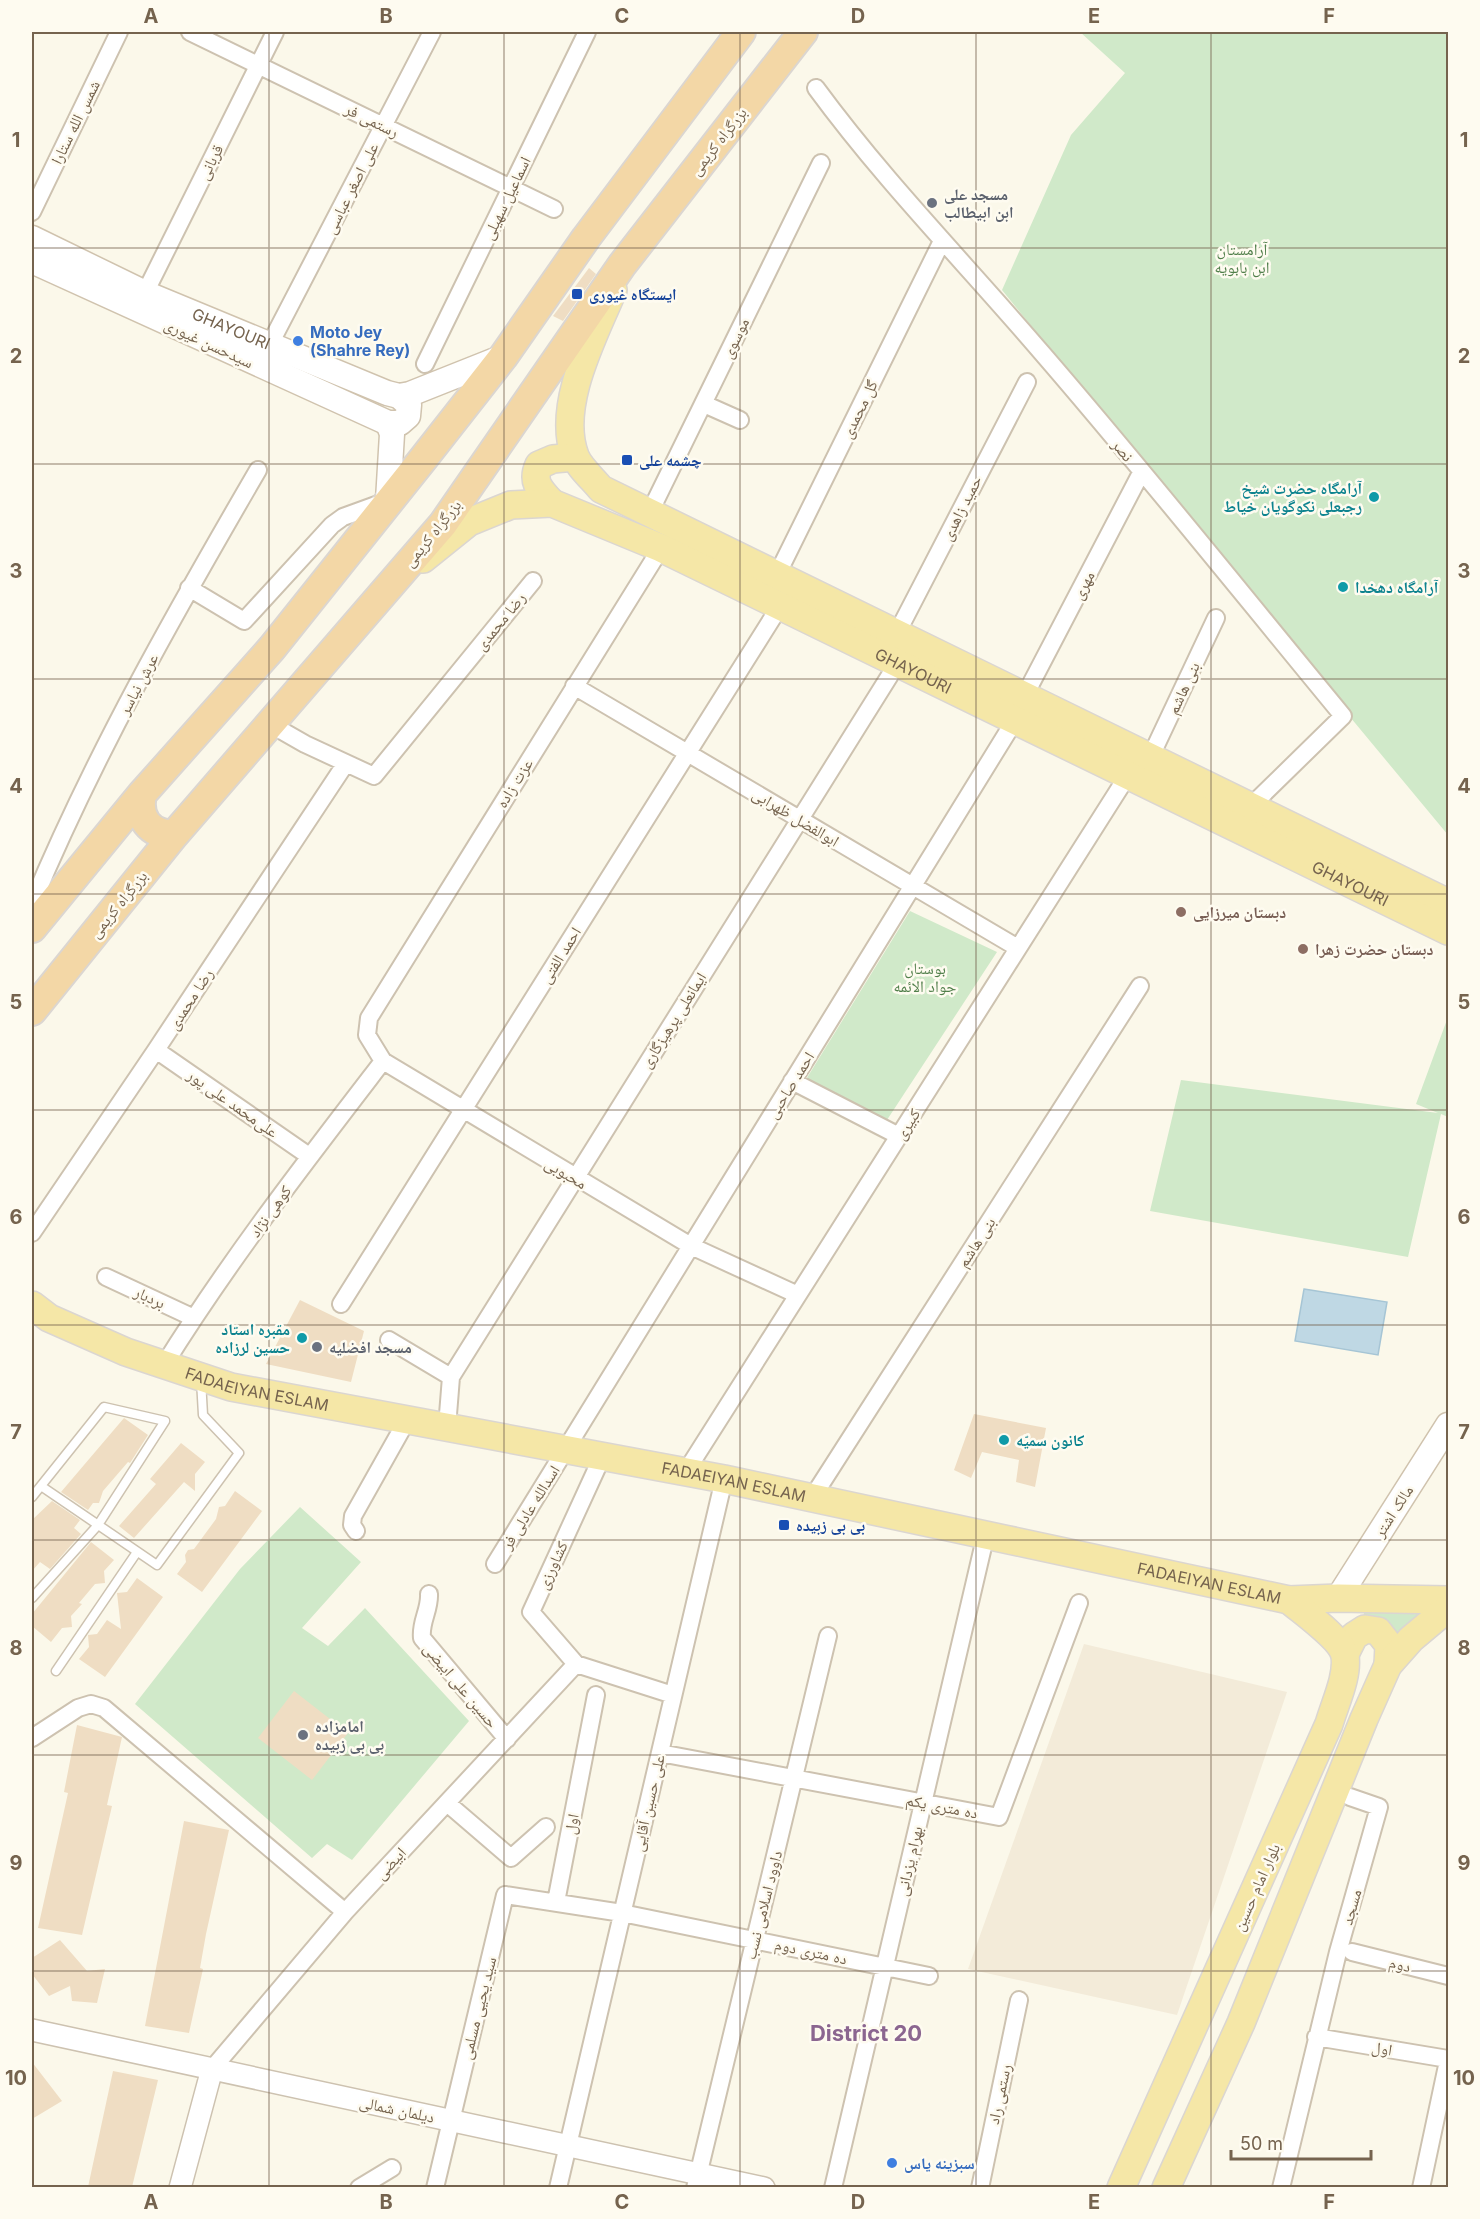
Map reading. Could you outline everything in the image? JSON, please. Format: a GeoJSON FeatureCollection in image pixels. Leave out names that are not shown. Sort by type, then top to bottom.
{"type":"FeatureCollection","features":[{"type":"Feature","properties":{"kind":"highway"},"geometry":{"type":"LineString","coordinates":[[32,928],[142,794],[272,648],[503,357],[586,238],[741,32]]}},
{"type":"Feature","properties":{"kind":"highway","name":"بزرگراه کریمی"},"geometry":{"type":"LineString","coordinates":[[32,1011],[174,835],[443,524],[622,265],[803,32]]}},
{"type":"Feature","properties":{"kind":"highway"},"geometry":{"type":"LineString","coordinates":[[142,794],[141,814],[146,824],[154,831],[174,835]]}},
{"type":"Feature","properties":{"kind":"main road","name":"GHAYOURI"},"geometry":{"type":"LineString","coordinates":[[32,238],[145,293],[399,396]]}},
{"type":"Feature","properties":{"kind":"main road","name":"سیدحسن غیوری"},"geometry":{"type":"LineString","coordinates":[[32,261],[388,423]]}},
{"type":"Feature","properties":{"kind":"main road","name":"GHAYOURI"},"geometry":{"type":"LineString","coordinates":[[622,265],[576,381],[569,425],[575,457],[601,489],[896,635],[1128,775],[1449,931]]}},
{"type":"Feature","properties":{"kind":"main road"},"geometry":{"type":"LineString","coordinates":[[399,396],[410,394],[503,357]]}},
{"type":"Feature","properties":{"kind":"main road"},"geometry":{"type":"LineString","coordinates":[[388,500],[392,434],[388,423],[400,423],[408,416],[409,405],[399,396]]}},
{"type":"Feature","properties":{"kind":"main road"},"geometry":{"type":"LineString","coordinates":[[552,503],[537,487],[534,475],[539,465],[553,459],[575,457]]}},
{"type":"Feature","properties":{"kind":"main road","name":"GHAYOURI"},"geometry":{"type":"LineString","coordinates":[[385,590],[469,522],[510,505],[552,503],[661,548],[897,663],[1150,758],[1449,903]]}},
{"type":"Feature","properties":{"kind":"main road","name":"FADAEIYAN ESLAM"},"geometry":{"type":"LineString","coordinates":[[35,1314],[126,1352],[231,1387],[724,1479],[1289,1600],[1338,1598],[1449,1600]]}},
{"type":"Feature","properties":{"kind":"main road","name":"مالک اشتر"},"geometry":{"type":"LineString","coordinates":[[1338,1598],[1449,1425]]}},
{"type":"Feature","properties":{"kind":"main road"},"geometry":{"type":"LineString","coordinates":[[1289,1600],[1327,1632],[1345,1654],[1354,1636],[1365,1629],[1378,1631],[1389,1645],[1388,1665]]}},
{"type":"Feature","properties":{"kind":"main road"},"geometry":{"type":"LineString","coordinates":[[1166,2187],[1241,2023],[1388,1665],[1411,1640],[1449,1608]]}},
{"type":"Feature","properties":{"kind":"main road","name":"بلوار امام حسین"},"geometry":{"type":"LineString","coordinates":[[1121,2187],[1329,1724],[1344,1673],[1345,1654]]}},
{"type":"Feature","properties":{"kind":"street","name":"شمس الله ستارا"},"geometry":{"type":"LineString","coordinates":[[32,212],[119,32]]}},
{"type":"Feature","properties":{"kind":"street","name":"رستمی فر"},"geometry":{"type":"LineString","coordinates":[[190,32],[554,209]]}},
{"type":"Feature","properties":{"kind":"street","name":"قربانی"},"geometry":{"type":"LineString","coordinates":[[145,293],[275,32]]}},
{"type":"Feature","properties":{"kind":"street","name":"علی اصغر عباسی"},"geometry":{"type":"LineString","coordinates":[[270,344],[432,32]]}},
{"type":"Feature","properties":{"kind":"street","name":"اسماعیل سهیلی"},"geometry":{"type":"LineString","coordinates":[[425,364],[587,32]]}},
{"type":"Feature","properties":{"kind":"street","name":"نصر"},"geometry":{"type":"LineString","coordinates":[[816,88],[842,123],[942,241],[1042,353],[1343,716],[1250,807]]}},
{"type":"Feature","properties":{"kind":"street","name":"موسوی"},"geometry":{"type":"LineString","coordinates":[[649,514],[821,162]]}},
{"type":"Feature","properties":{"kind":"street","name":"گل محمدی"},"geometry":{"type":"LineString","coordinates":[[776,577],[942,241]]}},
{"type":"Feature","properties":{"kind":"street","name":"حمید زاهدی"},"geometry":{"type":"LineString","coordinates":[[896,635],[1027,382]]}},
{"type":"Feature","properties":{"kind":"street"},"geometry":{"type":"LineString","coordinates":[[704,404],[740,420]]}},
{"type":"Feature","properties":{"kind":"street","name":"عرش نیاسر"},"geometry":{"type":"LineString","coordinates":[[32,904],[70,812],[189,588],[258,470]]}},
{"type":"Feature","properties":{"kind":"street","name":"مهری"},"geometry":{"type":"LineString","coordinates":[[1019,709],[1141,473]]}},
{"type":"Feature","properties":{"kind":"street"},"geometry":{"type":"LineString","coordinates":[[189,588],[243,621],[332,525],[343,517],[388,500]]}},
{"type":"Feature","properties":{"kind":"street","name":"عزت زاده"},"geometry":{"type":"LineString","coordinates":[[369,1018],[661,548]]}},
{"type":"Feature","properties":{"kind":"street","name":"رضا محمدی"},"geometry":{"type":"LineString","coordinates":[[270,724],[374,776],[533,581]]}},
{"type":"Feature","properties":{"kind":"street","name":"احمد الفتی"},"geometry":{"type":"LineString","coordinates":[[340,1304],[780,606]]}},
{"type":"Feature","properties":{"kind":"street","name":"بنی هاشم"},"geometry":{"type":"LineString","coordinates":[[1150,758],[1216,618]]}},
{"type":"Feature","properties":{"kind":"street","name":"ایمانعلی پرهیزگاری"},"geometry":{"type":"LineString","coordinates":[[450,1377],[897,663]]}},
{"type":"Feature","properties":{"kind":"street","name":"ابوالفضل ظهرابی"},"geometry":{"type":"LineString","coordinates":[[574,686],[1018,948]]}},
{"type":"Feature","properties":{"kind":"street","name":"احمد صاحبی"},"geometry":{"type":"LineString","coordinates":[[565,1450],[913,886],[1019,709]]}},
{"type":"Feature","properties":{"kind":"street","name":"رضا محمدی"},"geometry":{"type":"LineString","coordinates":[[32,1233],[346,763]]}},
{"type":"Feature","properties":{"kind":"street","name":"کبیری"},"geometry":{"type":"LineString","coordinates":[[685,1473],[1128,775]]}},
{"type":"Feature","properties":{"kind":"street","name":"بنی هاشم"},"geometry":{"type":"LineString","coordinates":[[812,1498],[1140,986]]}},
{"type":"Feature","properties":{"kind":"street","name":"محبوبی"},"geometry":{"type":"LineString","coordinates":[[369,1018],[367,1035],[383,1061],[574,1178],[691,1246],[798,1295]]}},
{"type":"Feature","properties":{"kind":"street","name":"علی‌محمد علی پور"},"geometry":{"type":"LineString","coordinates":[[156,1050],[309,1156]]}},
{"type":"Feature","properties":{"kind":"street","name":"کوهی نژاد"},"geometry":{"type":"LineString","coordinates":[[164,1365],[194,1318],[309,1156],[383,1061]]}},
{"type":"Feature","properties":{"kind":"street"},"geometry":{"type":"LineString","coordinates":[[792,1081],[899,1136]]}},
{"type":"Feature","properties":{"kind":"street","name":"بردبار"},"geometry":{"type":"LineString","coordinates":[[106,1277],[194,1318]]}},
{"type":"Feature","properties":{"kind":"street"},"geometry":{"type":"LineString","coordinates":[[389,1340],[450,1377],[447,1427]]}},
{"type":"Feature","properties":{"kind":"street"},"geometry":{"type":"LineString","coordinates":[[356,1531],[352,1525],[353,1516],[407,1420]]}},
{"type":"Feature","properties":{"kind":"street","name":"اسدالله عادلی فر"},"geometry":{"type":"LineString","coordinates":[[495,1564],[565,1450]]}},
{"type":"Feature","properties":{"kind":"street","name":"کشاورزی"},"geometry":{"type":"LineString","coordinates":[[576,1664],[531,1612],[602,1457]]}},
{"type":"Feature","properties":{"kind":"street","name":"علی حسین آقایی"},"geometry":{"type":"LineString","coordinates":[[558,2187],[724,1479]]}},
{"type":"Feature","properties":{"kind":"street","name":"بهرام یزدانی"},"geometry":{"type":"LineString","coordinates":[[833,2187],[986,1534]]}},
{"type":"Feature","properties":{"kind":"street","name":"حسین علی ابیضی"},"geometry":{"type":"LineString","coordinates":[[429,1594],[430,1604],[421,1629],[422,1638],[507,1738]]}},
{"type":"Feature","properties":{"kind":"street","name":"ده متری یکم"},"geometry":{"type":"LineString","coordinates":[[660,1753],[999,1817],[1079,1603]]}},
{"type":"Feature","properties":{"kind":"street","name":"داوود اسلامی نسب"},"geometry":{"type":"LineString","coordinates":[[696,2180],[828,1636]]}},
{"type":"Feature","properties":{"kind":"street"},"geometry":{"type":"LineString","coordinates":[[576,1664],[673,1695]]}},
{"type":"Feature","properties":{"kind":"street","name":"ابیضی"},"geometry":{"type":"LineString","coordinates":[[212,2069],[345,1912],[576,1664]]}},
{"type":"Feature","properties":{"kind":"street","name":"اول"},"geometry":{"type":"LineString","coordinates":[[556,1902],[596,1695]]}},
{"type":"Feature","properties":{"kind":"street"},"geometry":{"type":"LineString","coordinates":[[32,1738],[78,1708],[91,1704],[104,1708],[345,1912]]}},
{"type":"Feature","properties":{"kind":"street","name":"مسجد"},"geometry":{"type":"LineString","coordinates":[[1316,2037],[1379,1807],[1350,1797]]}},
{"type":"Feature","properties":{"kind":"street"},"geometry":{"type":"LineString","coordinates":[[447,1803],[511,1858],[546,1827]]}},
{"type":"Feature","properties":{"kind":"street","name":"سید یحیی مسلمی"},"geometry":{"type":"LineString","coordinates":[[435,2187],[505,1895],[556,1902]]}},
{"type":"Feature","properties":{"kind":"street","name":"ده متری دوم"},"geometry":{"type":"LineString","coordinates":[[556,1902],[622,1913],[929,1976]]}},
{"type":"Feature","properties":{"kind":"street","name":"دوم"},"geometry":{"type":"LineString","coordinates":[[1352,1952],[1449,1976]]}},
{"type":"Feature","properties":{"kind":"street","name":"رستمی راد"},"geometry":{"type":"LineString","coordinates":[[980,2187],[1019,2000]]}},
{"type":"Feature","properties":{"kind":"street","name":"دیلمان شمالی"},"geometry":{"type":"LineString","coordinates":[[32,2030],[451,2121],[570,2137],[696,2180],[764,2187]]}},
{"type":"Feature","properties":{"kind":"street"},"geometry":{"type":"LineString","coordinates":[[1281,2187],[1316,2037]]}},
{"type":"Feature","properties":{"kind":"street","name":"اول"},"geometry":{"type":"LineString","coordinates":[[1316,2037],[1449,2060]]}},
{"type":"Feature","properties":{"kind":"street"},"geometry":{"type":"LineString","coordinates":[[1421,2187],[1449,2060]]}},
{"type":"Feature","properties":{"kind":"street"},"geometry":{"type":"LineString","coordinates":[[180,2187],[212,2069]]}},
{"type":"Feature","properties":{"kind":"street"},"geometry":{"type":"LineString","coordinates":[[359,2187],[392,2168]]}},
{"type":"Feature","properties":{"kind":"lane"},"geometry":{"type":"LineString","coordinates":[[41,1486],[157,1565],[239,1454],[203,1415],[200,1377]]}},
{"type":"Feature","properties":{"kind":"lane"},"geometry":{"type":"LineString","coordinates":[[32,1497],[104,1407],[165,1421],[98,1525],[32,1598]]}},
{"type":"Feature","properties":{"kind":"lane"},"geometry":{"type":"LineString","coordinates":[[56,1671],[137,1552]]}},
{"type":"Feature","properties":{"kind":"shaded area"},"geometry":{"type":"Polygon","coordinates":[[[1084,1644],[1287,1692],[1177,2015],[968,1969],[1084,1644]]]}},
{"type":"Feature","properties":{"kind":"green space","name":"آرامستان ابن بابویه"},"geometry":{"type":"Polygon","coordinates":[[[1080,32],[1448,32],[1448,835],[1233,576],[1002,290],[1071,135],[1125,73],[1080,32]]]}},
{"type":"Feature","properties":{"kind":"green space","name":"بوستان جواد الائمه"},"geometry":{"type":"Polygon","coordinates":[[[910,911],[997,952],[885,1123],[805,1081],[910,911]]]}},
{"type":"Feature","properties":{"kind":"green space"},"geometry":{"type":"Polygon","coordinates":[[[1448,1017],[1448,1117],[1441,1114],[1408,1257],[1150,1211],[1181,1080],[1438,1113],[1416,1104],[1448,1017]]]}},
{"type":"Feature","properties":{"kind":"green space"},"geometry":{"type":"Polygon","coordinates":[[[300,1507],[361,1562],[302,1628],[328,1646],[365,1608],[469,1721],[352,1860],[327,1844],[312,1858],[135,1704],[240,1569],[300,1507]]]}},
{"type":"Feature","properties":{"kind":"green space"},"geometry":{"type":"Polygon","coordinates":[[[1361,1607],[1435,1607],[1382,1675],[1374,1636],[1361,1607]]]}},
{"type":"Feature","properties":{"kind":"water"},"geometry":{"type":"Polygon","coordinates":[[[1304,1289],[1387,1302],[1378,1355],[1295,1341],[1304,1289]]]}},
{"type":"Feature","properties":{"kind":"building"},"geometry":{"type":"Polygon","coordinates":[[[589,268],[596,274],[563,321],[553,316],[589,268]]]}},
{"type":"Feature","properties":{"kind":"building","name":"مسجد افضلیه"},"geometry":{"type":"Polygon","coordinates":[[[300,1300],[364,1331],[351,1382],[266,1364],[300,1300]]]}},
{"type":"Feature","properties":{"kind":"building","name":"کانون سمیّه"},"geometry":{"type":"Polygon","coordinates":[[[974,1414],[1046,1428],[1035,1487],[1016,1482],[1019,1460],[982,1452],[971,1478],[954,1470],[974,1414]]]}},
{"type":"Feature","properties":{"kind":"building"},"geometry":{"type":"Polygon","coordinates":[[[124,1418],[148,1435],[130,1463],[128,1462],[103,1491],[99,1503],[93,1503],[88,1510],[61,1492],[124,1418]]]}},
{"type":"Feature","properties":{"kind":"building"},"geometry":{"type":"Polygon","coordinates":[[[181,1443],[205,1462],[195,1474],[195,1491],[184,1482],[134,1538],[119,1526],[156,1484],[150,1479],[181,1443]]]}},
{"type":"Feature","properties":{"kind":"building"},"geometry":{"type":"Polygon","coordinates":[[[235,1491],[262,1511],[202,1592],[177,1574],[186,1562],[185,1555],[188,1550],[194,1549],[216,1519],[219,1507],[225,1506],[235,1491]]]}},
{"type":"Feature","properties":{"kind":"building"},"geometry":{"type":"Polygon","coordinates":[[[52,1501],[80,1520],[74,1528],[81,1534],[50,1569],[40,1562],[32,1571],[32,1520],[52,1501]]]}},
{"type":"Feature","properties":{"kind":"building"},"geometry":{"type":"Polygon","coordinates":[[[91,1542],[114,1560],[104,1571],[105,1583],[95,1584],[71,1616],[72,1627],[62,1628],[51,1642],[32,1626],[32,1614],[91,1542]]]}},
{"type":"Feature","properties":{"kind":"building"},"geometry":{"type":"Polygon","coordinates":[[[137,1578],[163,1597],[105,1677],[79,1659],[89,1647],[88,1635],[97,1634],[107,1620],[121,1629],[117,1593],[127,1592],[137,1578]]]}},
{"type":"Feature","properties":{"kind":"building","name":"امامزاده بی بی زبیده"},"geometry":{"type":"Polygon","coordinates":[[[294,1691],[348,1733],[312,1780],[258,1738],[294,1691]]]}},
{"type":"Feature","properties":{"kind":"building"},"geometry":{"type":"Polygon","coordinates":[[[77,1725],[122,1737],[107,1805],[112,1806],[82,1935],[38,1928],[68,1793],[64,1792],[77,1725]]]}},
{"type":"Feature","properties":{"kind":"building"},"geometry":{"type":"Polygon","coordinates":[[[184,1821],[229,1830],[206,1934],[200,1968],[203,1969],[189,2033],[145,2026],[184,1821]]]}},
{"type":"Feature","properties":{"kind":"building"},"geometry":{"type":"Polygon","coordinates":[[[60,1940],[87,1971],[105,1969],[97,2003],[72,2001],[70,1986],[49,1996],[32,1974],[32,1958],[60,1940]]]}},
{"type":"Feature","properties":{"kind":"building"},"geometry":{"type":"Polygon","coordinates":[[[32,2062],[62,2101],[32,2119],[32,2062]]]}},
{"type":"Feature","properties":{"kind":"building"},"geometry":{"type":"Polygon","coordinates":[[[113,2071],[158,2080],[132,2187],[88,2187],[113,2071]]]}},
{"type":"Feature","properties":{"kind":"place","name":"مسجد علی ابن ابیطالب"},"geometry":{"type":"Point","coordinates":[932,203]}},
{"type":"Feature","properties":{"kind":"place","name":"ایستگاه غیوری"},"geometry":{"type":"Point","coordinates":[577,294]}},
{"type":"Feature","properties":{"kind":"place","name":"Moto Jey (Shahre Rey)"},"geometry":{"type":"Point","coordinates":[298,341]}},
{"type":"Feature","properties":{"kind":"place","name":"چشمه علی"},"geometry":{"type":"Point","coordinates":[627,460]}},
{"type":"Feature","properties":{"kind":"place","name":"آرامگاه حضرت شیخ رجبعلی نکوگویان خیاط"},"geometry":{"type":"Point","coordinates":[1374,497]}},
{"type":"Feature","properties":{"kind":"place","name":"آرامگاه دهخدا"},"geometry":{"type":"Point","coordinates":[1343,587]}},
{"type":"Feature","properties":{"kind":"place","name":"دبستان میرزایی"},"geometry":{"type":"Point","coordinates":[1181,912]}},
{"type":"Feature","properties":{"kind":"place","name":"دبستان حضرت زهرا"},"geometry":{"type":"Point","coordinates":[1303,949]}},
{"type":"Feature","properties":{"kind":"place","name":"مقبره استاد حسین لرزاده"},"geometry":{"type":"Point","coordinates":[302,1338]}},
{"type":"Feature","properties":{"kind":"place","name":"مسجد افضلیه"},"geometry":{"type":"Point","coordinates":[317,1347]}},
{"type":"Feature","properties":{"kind":"place","name":"کانون سمیّه"},"geometry":{"type":"Point","coordinates":[1004,1440]}},
{"type":"Feature","properties":{"kind":"place","name":"بی بی زبیده"},"geometry":{"type":"Point","coordinates":[784,1525]}},
{"type":"Feature","properties":{"kind":"place","name":"امامزاده بی بی زبیده"},"geometry":{"type":"Point","coordinates":[303,1735]}},
{"type":"Feature","properties":{"kind":"place","name":"سبزینه یاس"},"geometry":{"type":"Point","coordinates":[892,2163]}},
{"type":"Feature","properties":{"kind":"district","name":"District 20"},"geometry":{"type":"Point","coordinates":[866,2033]}}]}
